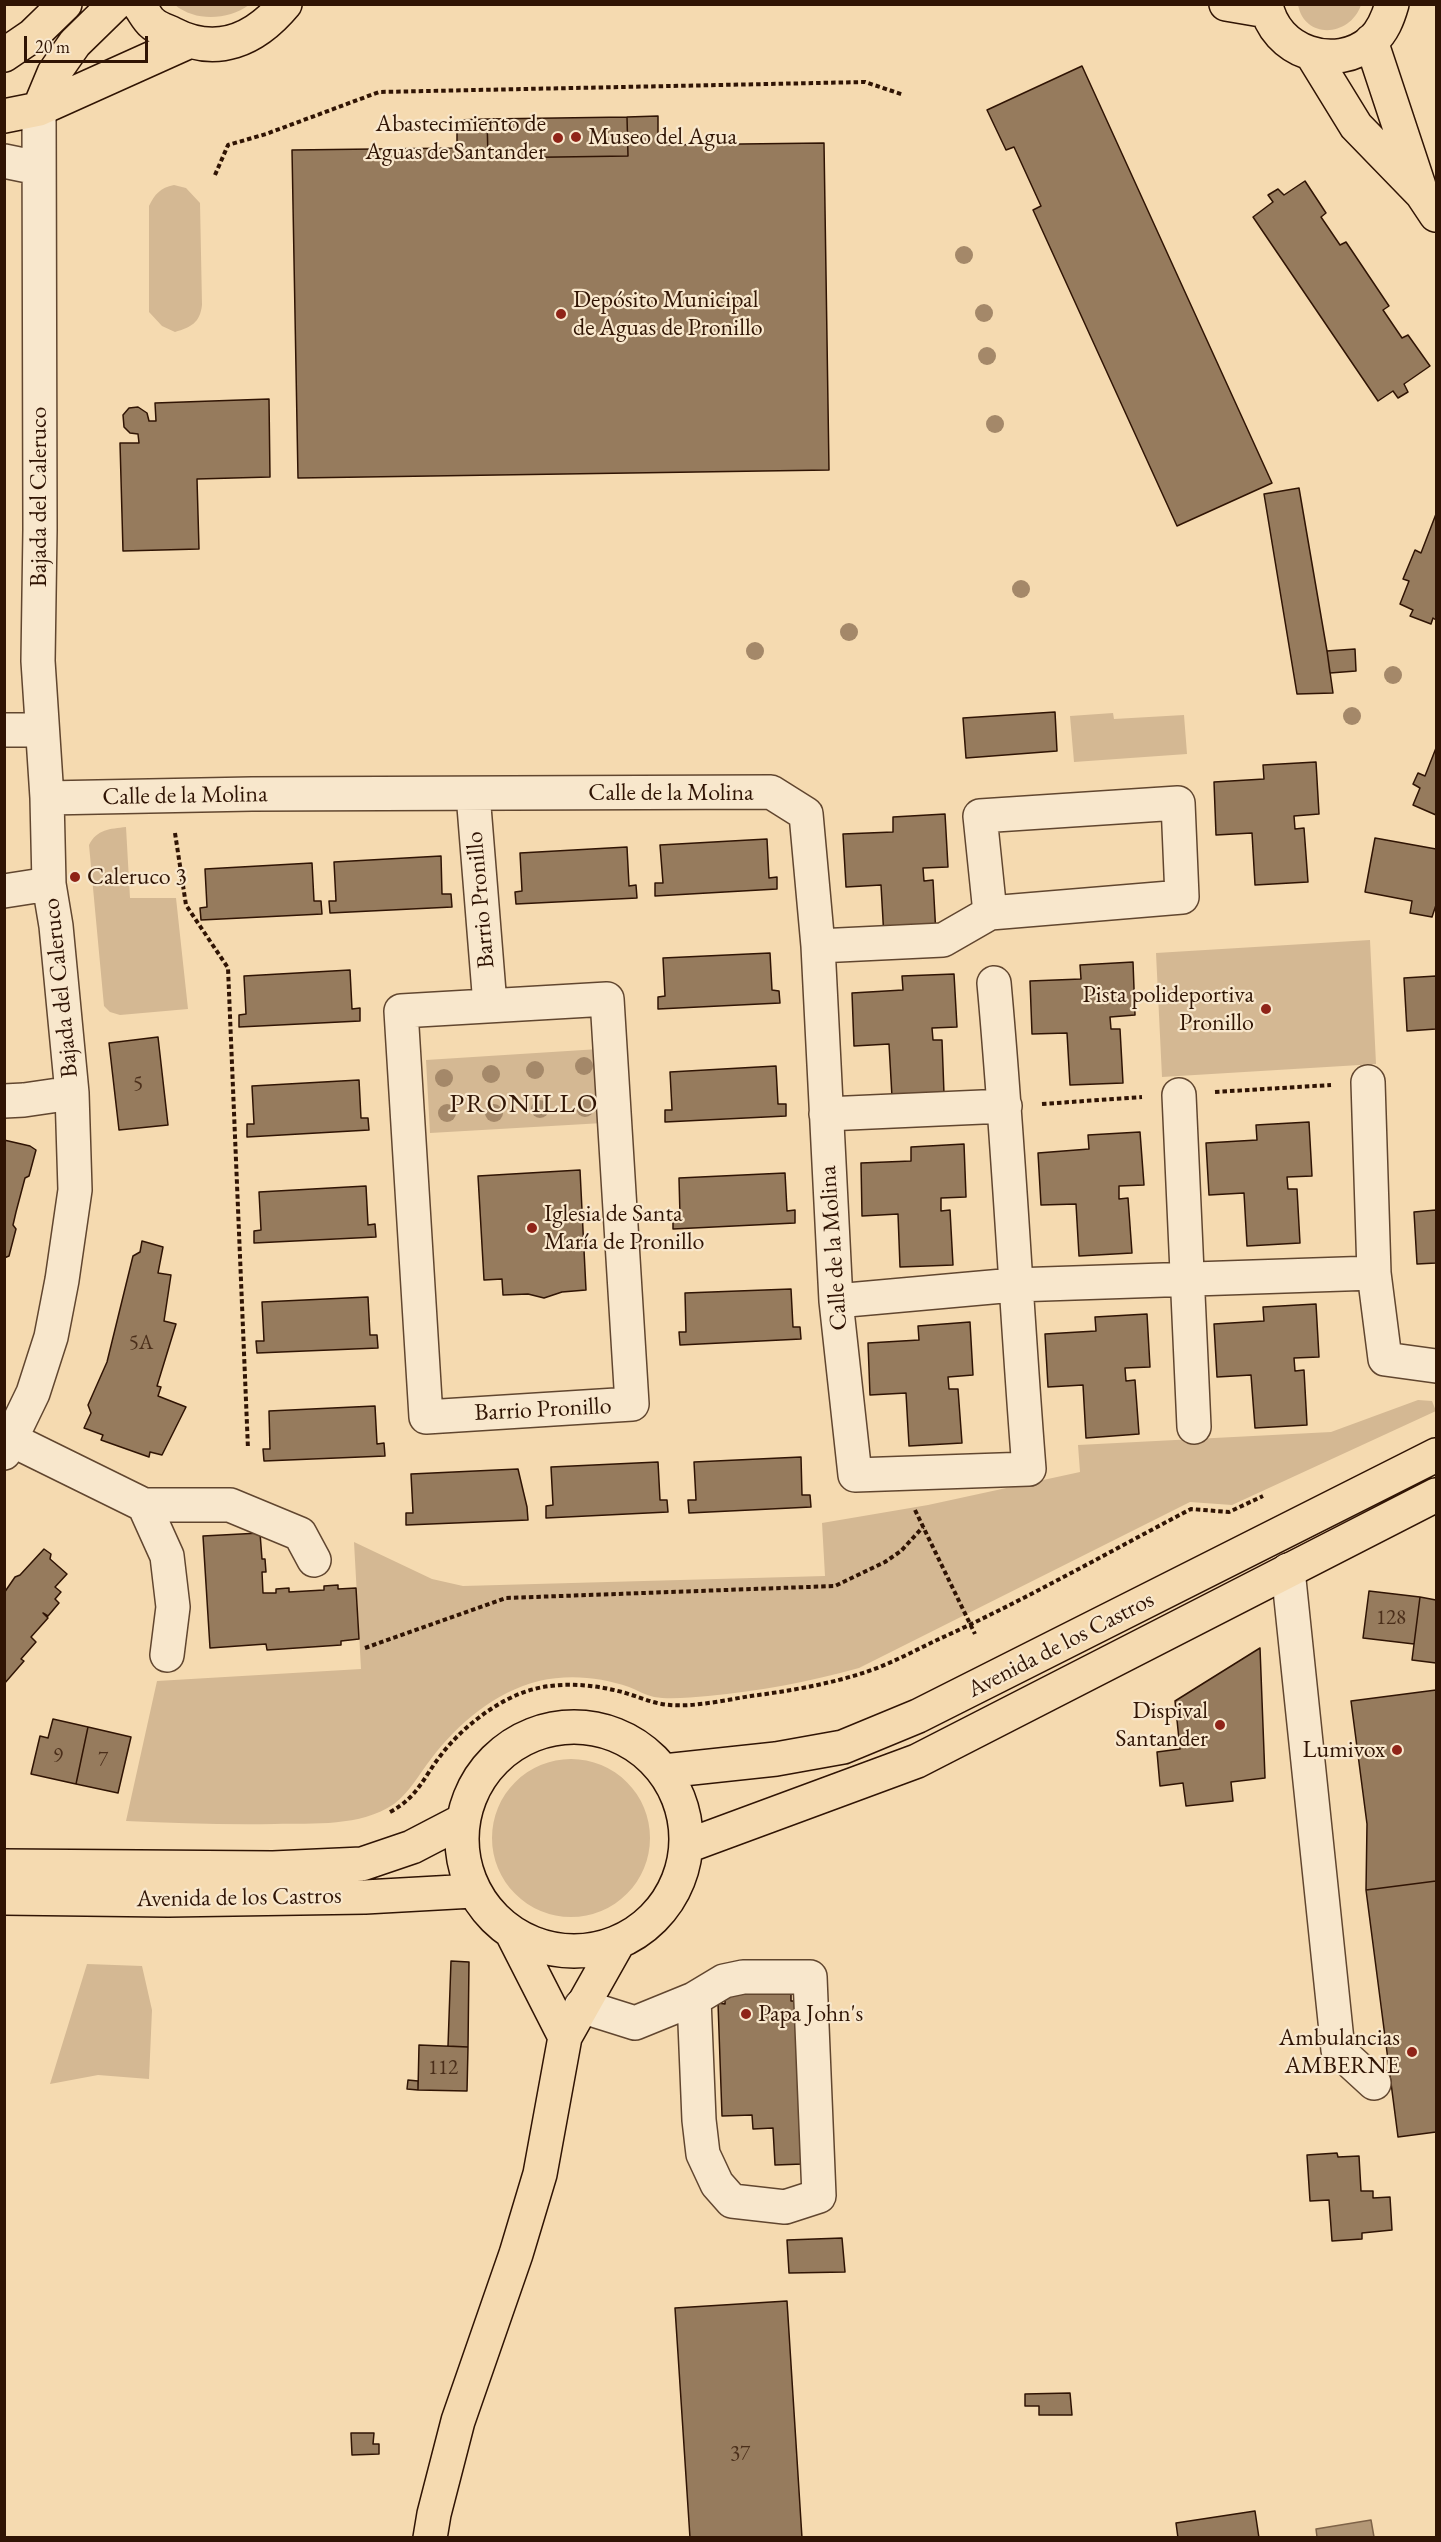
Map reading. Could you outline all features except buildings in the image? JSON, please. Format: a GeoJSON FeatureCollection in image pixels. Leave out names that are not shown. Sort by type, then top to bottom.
{"type":"FeatureCollection","features":[{"type":"Feature","properties":{"kind":"main road"},"geometry":{"type":"LineString","coordinates":[[4,55],[32,36],[65,4]]}},
{"type":"Feature","properties":{"kind":"main road"},"geometry":{"type":"LineString","coordinates":[[39,109],[54,73],[75,43],[115,4]]}},
{"type":"Feature","properties":{"kind":"main road"},"geometry":{"type":"LineString","coordinates":[[138,4],[153,24],[189,42],[217,45],[245,38],[269,23],[285,4]]}},
{"type":"Feature","properties":{"kind":"main road"},"geometry":{"type":"LineString","coordinates":[[1226,4],[1267,8],[1277,31],[1292,45],[1313,56],[1344,56],[1371,41],[1388,18],[1392,4]]}},
{"type":"Feature","properties":{"kind":"main road"},"geometry":{"type":"LineString","coordinates":[[1371,41],[1429,204]]}},
{"type":"Feature","properties":{"kind":"main road"},"geometry":{"type":"LineString","coordinates":[[4,116],[39,109],[189,42]]}},
{"type":"Feature","properties":{"kind":"main road"},"geometry":{"type":"LineString","coordinates":[[1313,56],[1356,126],[1429,204]]}},
{"type":"Feature","properties":{"kind":"main road","name":"Avenida de los Castros"},"geometry":{"type":"LineString","coordinates":[[664,1771],[776,1759],[843,1747],[918,1716],[1437,1455]]}},
{"type":"Feature","properties":{"kind":"main road","name":"Avenida de los Castros"},"geometry":{"type":"LineString","coordinates":[[687,1846],[917,1761],[1437,1495]]}},
{"type":"Feature","properties":{"kind":"main road"},"geometry":{"type":"LineString","coordinates":[[579,1726],[611,1732],[641,1748],[664,1771],[682,1806],[687,1846],[681,1877],[667,1904],[645,1927],[618,1943],[583,1952],[547,1949],[513,1935],[491,1916],[473,1891],[462,1857],[462,1821],[472,1790],[490,1762],[516,1742],[546,1729],[579,1726]]}},
{"type":"Feature","properties":{"kind":"main road","name":"Avenida de los Castros"},"geometry":{"type":"LineString","coordinates":[[4,1866],[273,1868],[362,1864],[412,1847],[462,1821]]}},
{"type":"Feature","properties":{"kind":"main road","name":"Avenida de los Castros"},"geometry":{"type":"LineString","coordinates":[[4,1898],[168,1900],[364,1897],[473,1891]]}},
{"type":"Feature","properties":{"kind":"main road"},"geometry":{"type":"LineString","coordinates":[[513,1935],[565,2037]]}},
{"type":"Feature","properties":{"kind":"main road"},"geometry":{"type":"LineString","coordinates":[[430,2538],[458,2421],[516,2254],[540,2174],[565,2037],[618,1943]]}},
{"type":"Feature","properties":{"kind":"street","name":"Bajada del Caleruco"},"geometry":{"type":"LineString","coordinates":[[39,109],[38,661],[47,798],[49,884],[56,926],[72,1093],[75,1190],[51,1336],[33,1393],[8,1447],[144,1505],[230,1505],[300,1534],[315,1560]]}},
{"type":"Feature","properties":{"kind":"street"},"geometry":{"type":"LineString","coordinates":[[4,162],[38,168]]}},
{"type":"Feature","properties":{"kind":"street"},"geometry":{"type":"LineString","coordinates":[[4,730],[42,729]]}},
{"type":"Feature","properties":{"kind":"street","name":"Calle de la Molina"},"geometry":{"type":"LineString","coordinates":[[47,798],[771,792],[806,814],[818,946],[836,1301],[855,1475],[899,1473]]}},
{"type":"Feature","properties":{"kind":"street","name":"Barrio Pronillo"},"geometry":{"type":"LineString","coordinates":[[473,794],[490,1005]]}},
{"type":"Feature","properties":{"kind":"street"},"geometry":{"type":"LineString","coordinates":[[818,946],[943,940],[990,913],[1182,897],[1178,803],[980,816],[990,913]]}},
{"type":"Feature","properties":{"kind":"street","name":"Bajada del Caleruco"},"geometry":{"type":"LineString","coordinates":[[4,891],[49,884]]}},
{"type":"Feature","properties":{"kind":"street"},"geometry":{"type":"LineString","coordinates":[[899,1473],[1029,1469],[1014,1286],[1005,1106],[994,983]]}},
{"type":"Feature","properties":{"kind":"street","name":"Barrio Pronillo"},"geometry":{"type":"LineString","coordinates":[[607,999],[632,1404],[426,1417],[401,1011],[490,1005],[607,999]]}},
{"type":"Feature","properties":{"kind":"street"},"geometry":{"type":"LineString","coordinates":[[1368,1082],[1374,1273],[1385,1359],[1437,1366]]}},
{"type":"Feature","properties":{"kind":"street","name":"Bajada del Caleruco"},"geometry":{"type":"LineString","coordinates":[[4,1101],[72,1093]]}},
{"type":"Feature","properties":{"kind":"street"},"geometry":{"type":"LineString","coordinates":[[1179,1095],[1194,1427]]}},
{"type":"Feature","properties":{"kind":"street"},"geometry":{"type":"LineString","coordinates":[[826,1114],[1005,1106]]}},
{"type":"Feature","properties":{"kind":"street"},"geometry":{"type":"LineString","coordinates":[[836,1301],[1014,1286],[1374,1273]]}},
{"type":"Feature","properties":{"kind":"street"},"geometry":{"type":"LineString","coordinates":[[144,1505],[167,1556],[173,1607],[167,1655]]}},
{"type":"Feature","properties":{"kind":"street"},"geometry":{"type":"LineString","coordinates":[[1288,1570],[1338,2050],[1374,2084]]}},
{"type":"Feature","properties":{"kind":"street"},"geometry":{"type":"LineString","coordinates":[[581,2006],[635,2023],[694,1998],[724,1981],[743,1977],[810,1977],[819,2196],[785,2207],[732,2201],[717,2184],[703,2154],[700,2131],[694,1998]]}},
{"type":"Feature","properties":{"kind":"path"},"geometry":{"type":"LineString","coordinates":[[215,175],[228,145],[266,134],[379,92],[865,82],[904,95]]}},
{"type":"Feature","properties":{"kind":"path"},"geometry":{"type":"LineString","coordinates":[[169,796],[186,905],[228,968],[248,1449]]}},
{"type":"Feature","properties":{"kind":"path"},"geometry":{"type":"LineString","coordinates":[[899,1473],[975,1634]]}},
{"type":"Feature","properties":{"kind":"path"},"geometry":{"type":"LineString","coordinates":[[383,1815],[401,1806],[420,1788],[441,1755],[469,1726],[492,1709],[519,1694],[542,1687],[594,1686],[669,1705],[752,1696],[834,1681],[868,1672],[970,1625],[1191,1509],[1229,1512],[1271,1492]]}},
{"type":"Feature","properties":{"kind":"path"},"geometry":{"type":"LineString","coordinates":[[365,1648],[506,1598],[835,1586],[885,1562],[901,1551],[923,1527]]}},
{"type":"Feature","properties":{"kind":"shaded area"},"geometry":{"type":"Polygon","coordinates":[[[1298,4],[1361,5],[1348,23],[1328,30],[1318,29],[1309,24],[1302,16],[1298,4]]]}},
{"type":"Feature","properties":{"kind":"shaded area"},"geometry":{"type":"Polygon","coordinates":[[[175,5],[249,5],[232,14],[212,17],[192,14],[175,5]]]}},
{"type":"Feature","properties":{"kind":"shaded area"},"geometry":{"type":"Polygon","coordinates":[[[174,185],[186,188],[200,203],[202,305],[194,323],[175,332],[162,326],[149,312],[149,206],[158,192],[174,185]]]}},
{"type":"Feature","properties":{"kind":"shaded area"},"geometry":{"type":"Polygon","coordinates":[[[1113,713],[1114,719],[1184,715],[1187,754],[1074,762],[1070,716],[1113,713]]]}},
{"type":"Feature","properties":{"kind":"shaded area"},"geometry":{"type":"Polygon","coordinates":[[[126,827],[130,898],[176,898],[188,1009],[120,1015],[110,1012],[104,1006],[89,845],[100,833],[109,829],[126,827]]]}},
{"type":"Feature","properties":{"kind":"shaded area","name":"Pista polideportiva Pronillo"},"geometry":{"type":"Polygon","coordinates":[[[1370,940],[1376,1064],[1162,1077],[1156,953],[1370,940]]]}},
{"type":"Feature","properties":{"kind":"shaded area"},"geometry":{"type":"Polygon","coordinates":[[[599,1049],[603,1123],[430,1133],[426,1060],[599,1049]]]}},
{"type":"Feature","properties":{"kind":"shaded area"},"geometry":{"type":"Polygon","coordinates":[[[1418,1400],[1432,1401],[1436,1411],[1232,1505],[1190,1502],[859,1668],[765,1689],[681,1698],[654,1697],[629,1687],[596,1679],[573,1677],[539,1681],[507,1693],[465,1721],[400,1799],[367,1817],[305,1824],[126,1821],[157,1681],[361,1669],[354,1542],[432,1579],[463,1586],[825,1576],[822,1523],[928,1505],[1080,1472],[1078,1445],[1331,1432],[1418,1400]]]}},
{"type":"Feature","properties":{"kind":"shaded area"},"geometry":{"type":"Polygon","coordinates":[[[571,1759],[601,1765],[615,1772],[627,1782],[637,1794],[644,1808],[650,1838],[644,1868],[637,1882],[627,1894],[615,1904],[601,1911],[571,1917],[541,1911],[527,1904],[515,1894],[505,1882],[498,1868],[492,1838],[498,1808],[505,1794],[515,1782],[527,1772],[541,1765],[571,1759]]]}},
{"type":"Feature","properties":{"kind":"shaded area"},"geometry":{"type":"Polygon","coordinates":[[[87,1964],[142,1966],[152,2010],[149,2079],[98,2075],[50,2084],[87,1964]]]}},
{"type":"Feature","properties":{"kind":"shaded area"},"geometry":{"type":"Polygon","coordinates":[[[1371,2520],[1374,2537],[1317,2537],[1316,2529],[1371,2520]]]}},
{"type":"Feature","properties":{"kind":"place","name":"Museo del Agua"},"geometry":{"type":"Point","coordinates":[576,137]}},
{"type":"Feature","properties":{"kind":"place","name":"Abastecimiento de Aguas de Santander"},"geometry":{"type":"Point","coordinates":[558,138]}},
{"type":"Feature","properties":{"kind":"place","name":"Depósito Municipal de Aguas de Pronillo"},"geometry":{"type":"Point","coordinates":[561,314]}},
{"type":"Feature","properties":{"kind":"place","name":"Caleruco 3"},"geometry":{"type":"Point","coordinates":[75,877]}},
{"type":"Feature","properties":{"kind":"place","name":"Pista polideportiva Pronillo"},"geometry":{"type":"Point","coordinates":[1266,1009]}},
{"type":"Feature","properties":{"kind":"place","name":"Iglesia de Santa María de Pronillo"},"geometry":{"type":"Point","coordinates":[532,1228]}},
{"type":"Feature","properties":{"kind":"place","name":"Dispival Santander"},"geometry":{"type":"Point","coordinates":[1220,1725]}},
{"type":"Feature","properties":{"kind":"place","name":"Lumivox"},"geometry":{"type":"Point","coordinates":[1397,1750]}},
{"type":"Feature","properties":{"kind":"place","name":"Papa John's"},"geometry":{"type":"Point","coordinates":[746,2014]}},
{"type":"Feature","properties":{"kind":"place","name":"Ambulancias AMBERNE"},"geometry":{"type":"Point","coordinates":[1412,2052]}},
{"type":"Feature","properties":{"kind":"district","name":"PRONILLO"},"geometry":{"type":"Point","coordinates":[524,1105]}}]}
